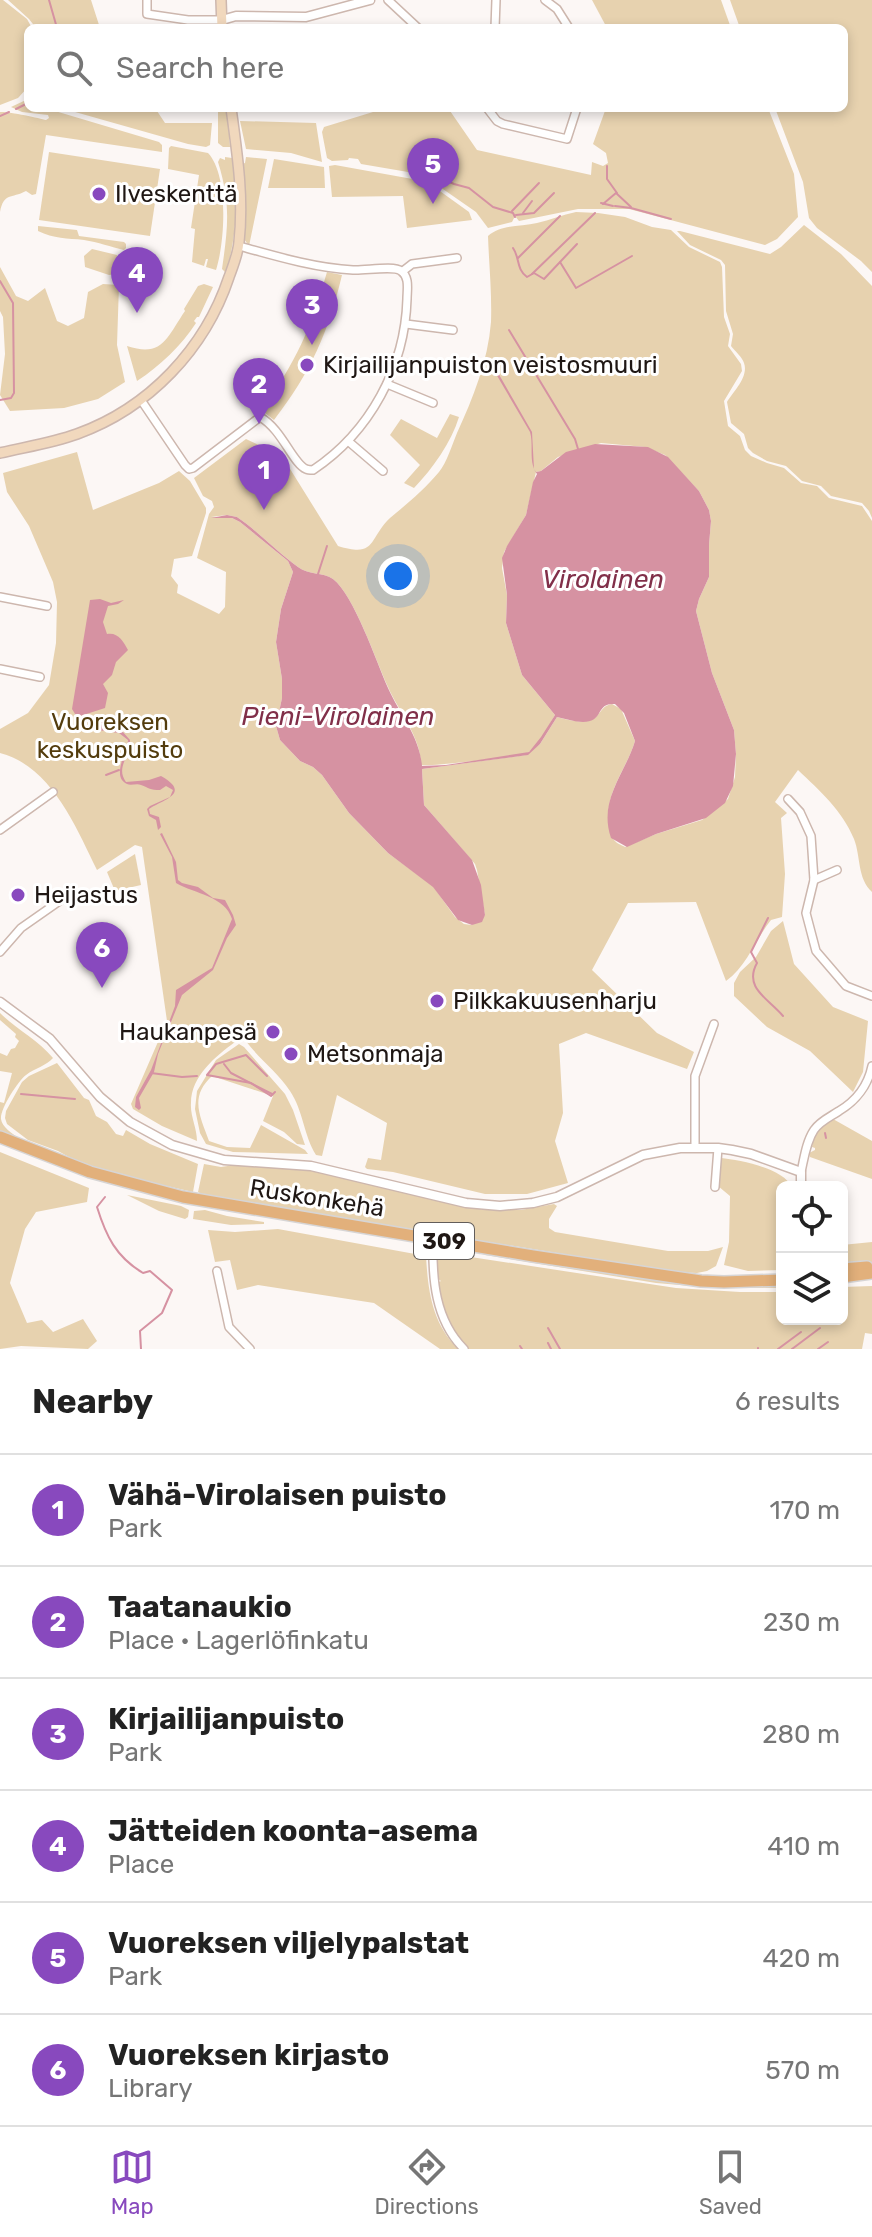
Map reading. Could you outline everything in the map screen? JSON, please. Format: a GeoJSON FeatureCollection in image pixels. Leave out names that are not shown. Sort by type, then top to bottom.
{"type":"FeatureCollection","features":[{"type":"Feature","properties":{"kind":"main road"},"geometry":{"type":"LineString","coordinates":[[221,0],[222,24]]}},
{"type":"Feature","properties":{"kind":"main road"},"geometry":{"type":"LineString","coordinates":[[0,453],[91,428],[141,400],[177,367],[207,328],[221,300],[239,246],[241,194],[232,112]]}},
{"type":"Feature","properties":{"kind":"main road","name":"Ruskonkehä"},"geometry":{"type":"LineString","coordinates":[[0,1137],[90,1172],[206,1202],[619,1269],[724,1282],[776,1280]]}},
{"type":"Feature","properties":{"kind":"main road"},"geometry":{"type":"LineString","coordinates":[[848,1268],[872,1266]]}},
{"type":"Feature","properties":{"kind":"main road","name":"Ruskonkehä"},"geometry":{"type":"LineString","coordinates":[[683,1277],[776,1273]]}},
{"type":"Feature","properties":{"kind":"main road"},"geometry":{"type":"LineString","coordinates":[[848,1276],[872,1273]]}},
{"type":"Feature","properties":{"kind":"street"},"geometry":{"type":"LineString","coordinates":[[147,0],[147,14],[222,24],[236,16],[307,21],[370,0]]}},
{"type":"Feature","properties":{"kind":"street"},"geometry":{"type":"LineString","coordinates":[[388,0],[414,24]]}},
{"type":"Feature","properties":{"kind":"street"},"geometry":{"type":"LineString","coordinates":[[495,24],[496,0]]}},
{"type":"Feature","properties":{"kind":"street"},"geometry":{"type":"LineString","coordinates":[[545,0],[557,9],[566,24]]}},
{"type":"Feature","properties":{"kind":"street"},"geometry":{"type":"LineString","coordinates":[[490,112],[503,124],[578,142]]}},
{"type":"Feature","properties":{"kind":"street"},"geometry":{"type":"LineString","coordinates":[[567,139],[576,112]]}},
{"type":"Feature","properties":{"kind":"street"},"geometry":{"type":"LineString","coordinates":[[141,400],[189,469],[258,418],[263,418],[280,434],[300,464],[306,470],[313,470],[348,441],[372,412],[387,384],[406,324],[407,280],[403,271],[396,268],[344,270],[239,246]]}},
{"type":"Feature","properties":{"kind":"street"},"geometry":{"type":"LineString","coordinates":[[403,271],[412,264],[457,258]]}},
{"type":"Feature","properties":{"kind":"street"},"geometry":{"type":"LineString","coordinates":[[406,324],[453,330]]}},
{"type":"Feature","properties":{"kind":"street"},"geometry":{"type":"LineString","coordinates":[[387,384],[433,403]]}},
{"type":"Feature","properties":{"kind":"street"},"geometry":{"type":"LineString","coordinates":[[348,441],[383,471]]}},
{"type":"Feature","properties":{"kind":"street"},"geometry":{"type":"LineString","coordinates":[[0,597],[47,606]]}},
{"type":"Feature","properties":{"kind":"street"},"geometry":{"type":"LineString","coordinates":[[0,669],[40,677]]}},
{"type":"Feature","properties":{"kind":"street"},"geometry":{"type":"LineString","coordinates":[[0,830],[53,792]]}},
{"type":"Feature","properties":{"kind":"street"},"geometry":{"type":"LineString","coordinates":[[788,799],[800,812],[811,836],[814,880],[806,913],[816,951],[846,986],[872,996]]}},
{"type":"Feature","properties":{"kind":"street"},"geometry":{"type":"LineString","coordinates":[[814,880],[837,870]]}},
{"type":"Feature","properties":{"kind":"street"},"geometry":{"type":"LineString","coordinates":[[0,952],[21,928],[71,893]]}},
{"type":"Feature","properties":{"kind":"street"},"geometry":{"type":"LineString","coordinates":[[0,1002],[50,1039],[100,1097],[130,1122],[172,1145],[224,1160],[311,1166],[466,1203],[500,1206],[557,1197],[643,1155],[680,1148],[718,1148],[751,1154],[801,1172]]}},
{"type":"Feature","properties":{"kind":"street"},"geometry":{"type":"LineString","coordinates":[[695,1148],[695,1076],[714,1024]]}},
{"type":"Feature","properties":{"kind":"street"},"geometry":{"type":"LineString","coordinates":[[801,1181],[814,1130],[858,1095],[869,1078],[872,1066]]}},
{"type":"Feature","properties":{"kind":"street"},"geometry":{"type":"LineString","coordinates":[[715,1187],[718,1148]]}},
{"type":"Feature","properties":{"kind":"street"},"geometry":{"type":"LineString","coordinates":[[433,1239],[433,1281],[441,1314],[447,1328],[464,1349]]}},
{"type":"Feature","properties":{"kind":"street"},"geometry":{"type":"LineString","coordinates":[[217,1271],[229,1327],[250,1349]]}},
{"type":"Feature","properties":{"kind":"green space"},"geometry":{"type":"Polygon","coordinates":[[[0,0],[3,0],[30,24],[24,24],[24,91],[18,98],[0,105],[0,0]]]}},
{"type":"Feature","properties":{"kind":"green space"},"geometry":{"type":"Polygon","coordinates":[[[8,0],[91,0],[99,24],[33,24],[8,0]]]}},
{"type":"Feature","properties":{"kind":"green space"},"geometry":{"type":"Polygon","coordinates":[[[592,0],[721,0],[730,24],[605,24],[592,0]]]}},
{"type":"Feature","properties":{"kind":"green space"},"geometry":{"type":"Polygon","coordinates":[[[730,0],[872,0],[872,272],[809,218],[803,182],[777,112],[848,112],[848,24],[739,24],[730,0]]]}},
{"type":"Feature","properties":{"kind":"green space"},"geometry":{"type":"Polygon","coordinates":[[[24,101],[24,112],[58,112],[159,142],[162,152],[46,135],[36,194],[26,191],[9,197],[0,212],[0,112],[49,118],[48,115],[22,112],[11,107],[24,101]]]}},
{"type":"Feature","properties":{"kind":"green space"},"geometry":{"type":"Polygon","coordinates":[[[75,112],[158,112],[165,123],[212,123],[210,145],[188,144],[75,112]]]}},
{"type":"Feature","properties":{"kind":"green space"},"geometry":{"type":"Polygon","coordinates":[[[218,112],[227,112],[230,147],[218,143],[218,112]]]}},
{"type":"Feature","properties":{"kind":"green space"},"geometry":{"type":"Polygon","coordinates":[[[373,112],[451,112],[477,150],[591,175],[592,162],[603,166],[608,163],[606,153],[593,144],[605,112],[770,112],[794,174],[798,217],[777,239],[765,245],[629,209],[578,209],[519,221],[515,216],[512,222],[488,228],[476,212],[427,178],[361,164],[358,159],[332,161],[327,158],[322,132],[324,127],[373,112]]]}},
{"type":"Feature","properties":{"kind":"green space"},"geometry":{"type":"Polygon","coordinates":[[[240,121],[316,123],[322,162],[291,153],[246,149],[240,121]]]}},
{"type":"Feature","properties":{"kind":"green space"},"geometry":{"type":"Polygon","coordinates":[[[171,146],[208,153],[215,163],[223,209],[222,243],[216,270],[206,267],[208,259],[204,266],[192,262],[195,229],[191,228],[199,175],[168,169],[171,146]]]}},
{"type":"Feature","properties":{"kind":"green space","name":"Ilveskenttä"},"geometry":{"type":"Polygon","coordinates":[[[49,152],[160,169],[150,236],[39,220],[49,152]]]}},
{"type":"Feature","properties":{"kind":"green space"},"geometry":{"type":"Polygon","coordinates":[[[225,157],[232,158],[236,200],[226,273],[222,269],[227,203],[218,162],[220,158],[225,160],[225,157]]]}},
{"type":"Feature","properties":{"kind":"green space"},"geometry":{"type":"Polygon","coordinates":[[[246,157],[267,159],[249,246],[244,239],[246,215],[242,164],[246,157]]]}},
{"type":"Feature","properties":{"kind":"green space"},"geometry":{"type":"Polygon","coordinates":[[[274,159],[324,167],[325,188],[268,188],[274,159]]]}},
{"type":"Feature","properties":{"kind":"green space"},"geometry":{"type":"Polygon","coordinates":[[[329,166],[418,180],[437,189],[469,212],[472,220],[407,228],[403,196],[332,197],[329,166]]]}},
{"type":"Feature","properties":{"kind":"green space","name":"Vuoreksen keskuspuisto"},"geometry":{"type":"Polygon","coordinates":[[[576,212],[625,217],[671,230],[689,247],[720,262],[724,317],[730,334],[728,346],[741,364],[742,371],[724,401],[728,426],[740,436],[751,456],[784,468],[801,483],[817,486],[829,498],[862,506],[872,521],[872,892],[864,880],[854,839],[843,819],[798,770],[775,802],[787,813],[781,818],[785,874],[782,917],[771,920],[745,960],[726,981],[696,902],[628,903],[592,970],[657,1033],[694,1052],[687,1069],[586,1033],[559,1044],[563,1113],[555,1141],[568,1183],[527,1194],[485,1194],[393,1172],[367,1169],[368,1158],[381,1160],[387,1123],[337,1095],[322,1156],[316,1155],[290,1091],[238,1028],[235,1042],[213,1060],[195,1084],[191,1108],[197,1141],[162,1126],[133,1109],[131,1104],[167,1021],[142,847],[135,845],[97,870],[71,818],[48,784],[18,760],[0,753],[0,729],[28,713],[49,685],[56,643],[57,602],[53,582],[29,526],[7,492],[3,473],[77,452],[93,510],[159,483],[179,471],[190,481],[206,513],[192,556],[174,559],[171,576],[178,585],[177,593],[219,614],[225,607],[226,572],[197,558],[209,514],[214,507],[212,501],[203,496],[194,478],[246,439],[282,456],[338,546],[359,550],[366,548],[390,518],[442,468],[474,393],[487,351],[491,322],[488,236],[505,228],[576,212]],[[601,443],[558,457],[536,472],[526,515],[504,552],[502,568],[507,595],[506,623],[522,675],[555,715],[533,749],[511,756],[421,765],[413,735],[341,587],[329,577],[298,567],[237,517],[211,517],[232,518],[240,522],[288,561],[293,572],[281,609],[276,642],[282,679],[282,698],[276,726],[280,740],[300,761],[322,775],[349,813],[388,853],[433,886],[455,917],[464,924],[472,925],[485,915],[477,870],[424,805],[422,769],[526,755],[540,744],[557,717],[589,721],[612,704],[621,709],[635,741],[609,805],[610,828],[617,842],[625,847],[702,820],[728,799],[735,777],[734,730],[712,673],[696,611],[709,577],[709,510],[699,491],[665,455],[645,447],[601,443]]]}},
{"type":"Feature","properties":{"kind":"green space"},"geometry":{"type":"Polygon","coordinates":[[[804,225],[841,254],[872,286],[872,518],[862,503],[831,496],[821,486],[802,481],[786,466],[753,453],[744,434],[731,423],[727,402],[742,379],[745,368],[731,346],[733,334],[726,311],[725,265],[690,245],[677,231],[770,254],[804,225]]]}},
{"type":"Feature","properties":{"kind":"green space"},"geometry":{"type":"Polygon","coordinates":[[[38,226],[77,230],[79,236],[124,242],[126,248],[50,236],[38,231],[38,226]]]}},
{"type":"Feature","properties":{"kind":"green space"},"geometry":{"type":"Polygon","coordinates":[[[92,249],[117,255],[120,261],[117,274],[109,275],[85,267],[84,256],[92,249]]]}},
{"type":"Feature","properties":{"kind":"green space"},"geometry":{"type":"Polygon","coordinates":[[[0,267],[16,296],[28,301],[45,288],[57,321],[68,326],[84,318],[88,292],[103,284],[119,285],[117,345],[125,382],[98,399],[64,408],[10,411],[0,395],[5,354],[0,311],[0,267]]]}},
{"type":"Feature","properties":{"kind":"green space"},"geometry":{"type":"Polygon","coordinates":[[[327,272],[342,275],[331,315],[308,368],[274,420],[261,410],[301,344],[327,272]]]}},
{"type":"Feature","properties":{"kind":"green space"},"geometry":{"type":"Polygon","coordinates":[[[198,286],[213,287],[199,317],[194,321],[196,323],[170,355],[137,381],[127,346],[149,349],[163,343],[198,286]]]}},
{"type":"Feature","properties":{"kind":"green space"},"geometry":{"type":"Polygon","coordinates":[[[450,414],[459,417],[441,455],[414,488],[404,483],[420,465],[390,435],[401,419],[437,438],[450,414]]]}},
{"type":"Feature","properties":{"kind":"green space"},"geometry":{"type":"Polygon","coordinates":[[[135,854],[141,885],[115,891],[107,872],[135,854]]]}},
{"type":"Feature","properties":{"kind":"green space"},"geometry":{"type":"Polygon","coordinates":[[[783,921],[794,964],[833,1007],[868,1021],[863,1072],[853,1092],[810,1051],[767,1027],[734,996],[734,983],[740,972],[756,957],[771,931],[783,921]]]}},
{"type":"Feature","properties":{"kind":"green space"},"geometry":{"type":"Polygon","coordinates":[[[0,1013],[53,1058],[23,1078],[3,1109],[2,1122],[17,1140],[0,1131],[0,1102],[4,1103],[12,1073],[0,1071],[0,1053],[7,1056],[19,1041],[16,1034],[0,1020],[0,1013]]]}},
{"type":"Feature","properties":{"kind":"green space"},"geometry":{"type":"Polygon","coordinates":[[[239,1044],[285,1094],[305,1145],[297,1144],[284,1132],[263,1121],[273,1096],[212,1076],[201,1092],[198,1107],[209,1141],[227,1147],[250,1148],[261,1125],[308,1154],[233,1152],[206,1144],[200,1133],[195,1109],[197,1091],[216,1060],[239,1044]]]}},
{"type":"Feature","properties":{"kind":"green space"},"geometry":{"type":"Polygon","coordinates":[[[57,1063],[84,1098],[89,1100],[96,1116],[107,1122],[116,1134],[123,1136],[126,1130],[150,1144],[198,1164],[193,1192],[78,1162],[28,1140],[7,1124],[6,1111],[22,1082],[57,1063]]]}},
{"type":"Feature","properties":{"kind":"green space"},"geometry":{"type":"Polygon","coordinates":[[[833,1119],[872,1141],[872,1179],[810,1157],[809,1153],[815,1150],[812,1147],[816,1134],[833,1119]]]}},
{"type":"Feature","properties":{"kind":"green space"},"geometry":{"type":"Polygon","coordinates":[[[0,1152],[89,1188],[87,1202],[36,1212],[25,1229],[10,1283],[27,1323],[42,1320],[53,1332],[83,1319],[97,1341],[88,1349],[21,1346],[0,1349],[0,1152]]]}},
{"type":"Feature","properties":{"kind":"green space"},"geometry":{"type":"Polygon","coordinates":[[[721,1158],[771,1170],[788,1181],[776,1181],[776,1270],[748,1271],[724,1265],[729,1242],[730,1196],[718,1186],[721,1158]]]}},
{"type":"Feature","properties":{"kind":"green space"},"geometry":{"type":"Polygon","coordinates":[[[204,1164],[221,1167],[294,1167],[484,1210],[521,1210],[554,1204],[557,1206],[549,1219],[549,1228],[555,1232],[668,1251],[708,1251],[723,1247],[716,1266],[707,1271],[674,1272],[205,1196],[198,1192],[204,1164]]]}},
{"type":"Feature","properties":{"kind":"green space"},"geometry":{"type":"Polygon","coordinates":[[[127,1195],[181,1206],[189,1210],[188,1217],[185,1219],[159,1211],[127,1195]]]}},
{"type":"Feature","properties":{"kind":"green space"},"geometry":{"type":"Polygon","coordinates":[[[205,1210],[264,1224],[231,1225],[193,1219],[194,1211],[205,1210]]]}},
{"type":"Feature","properties":{"kind":"green space"},"geometry":{"type":"Polygon","coordinates":[[[278,1229],[426,1256],[433,1306],[442,1328],[458,1349],[440,1349],[374,1303],[258,1285],[237,1290],[230,1260],[215,1262],[208,1230],[278,1229]]]}},
{"type":"Feature","properties":{"kind":"green space"},"geometry":{"type":"Polygon","coordinates":[[[872,1242],[872,1263],[848,1265],[848,1244],[872,1242]]]}},
{"type":"Feature","properties":{"kind":"green space"},"geometry":{"type":"Polygon","coordinates":[[[449,1246],[477,1254],[442,1248],[449,1246]]]}},
{"type":"Feature","properties":{"kind":"green space"},"geometry":{"type":"Polygon","coordinates":[[[438,1252],[676,1288],[776,1292],[776,1325],[848,1325],[848,1287],[872,1286],[872,1334],[865,1333],[862,1349],[467,1349],[455,1335],[444,1310],[437,1283],[441,1281],[437,1278],[438,1252]]]}},
{"type":"Feature","properties":{"kind":"green space"},"geometry":{"type":"Polygon","coordinates":[[[480,1254],[776,1284],[776,1288],[715,1288],[656,1283],[480,1254]]]}},
{"type":"Feature","properties":{"kind":"water"},"geometry":{"type":"Polygon","coordinates":[[[489,357],[532,432],[534,468],[530,432],[489,357]]]}},
{"type":"Feature","properties":{"kind":"water","name":"Virolainen"},"geometry":{"type":"Polygon","coordinates":[[[595,444],[648,447],[668,457],[699,491],[711,521],[709,577],[696,611],[712,673],[734,730],[736,754],[733,786],[725,803],[706,818],[627,847],[611,838],[608,824],[610,799],[635,741],[624,713],[615,704],[605,706],[590,721],[578,722],[557,717],[540,744],[528,755],[422,769],[424,805],[472,860],[481,885],[485,915],[482,922],[472,925],[458,920],[433,887],[388,853],[349,813],[322,775],[300,761],[280,740],[276,726],[282,698],[282,679],[276,642],[281,609],[293,572],[288,561],[240,522],[232,518],[211,518],[237,517],[298,567],[329,577],[341,587],[413,735],[422,766],[446,765],[529,752],[555,715],[522,675],[506,623],[507,595],[502,558],[526,515],[537,474],[566,452],[595,444]]]}},
{"type":"Feature","properties":{"kind":"water"},"geometry":{"type":"Polygon","coordinates":[[[100,599],[111,603],[124,600],[108,606],[103,622],[107,634],[117,636],[128,650],[116,662],[112,675],[103,684],[108,693],[105,708],[77,717],[72,709],[90,600],[100,599]]]}},
{"type":"Feature","properties":{"kind":"water"},"geometry":{"type":"Polygon","coordinates":[[[100,718],[107,728],[122,731],[130,740],[122,771],[126,782],[161,776],[174,787],[172,796],[173,790],[166,786],[154,790],[122,781],[120,770],[128,740],[119,733],[90,729],[92,723],[100,718]]]}},
{"type":"Feature","properties":{"kind":"water"},"geometry":{"type":"Polygon","coordinates":[[[170,797],[149,809],[150,814],[159,817],[161,827],[158,830],[156,820],[149,816],[147,809],[170,797]]]}},
{"type":"Feature","properties":{"kind":"water"},"geometry":{"type":"Polygon","coordinates":[[[162,833],[176,862],[178,880],[198,887],[213,898],[225,900],[236,925],[213,970],[182,995],[154,1072],[139,1098],[139,1110],[135,1107],[136,1097],[151,1070],[175,1006],[176,990],[212,968],[232,919],[216,900],[176,883],[172,857],[162,833]]]}},
{"type":"Feature","properties":{"kind":"waterway"},"geometry":{"type":"LineString","coordinates":[[49,0],[56,24]]}},
{"type":"Feature","properties":{"kind":"waterway"},"geometry":{"type":"LineString","coordinates":[[16,109],[24,105]]}},
{"type":"Feature","properties":{"kind":"waterway"},"geometry":{"type":"LineString","coordinates":[[0,116],[9,112]]}},
{"type":"Feature","properties":{"kind":"waterway"},"geometry":{"type":"LineString","coordinates":[[413,155],[421,169],[469,188],[493,207],[513,213],[515,217]]}},
{"type":"Feature","properties":{"kind":"waterway"},"geometry":{"type":"LineString","coordinates":[[435,156],[445,180]]}},
{"type":"Feature","properties":{"kind":"waterway"},"geometry":{"type":"LineString","coordinates":[[607,166],[607,179],[617,193]]}},
{"type":"Feature","properties":{"kind":"waterway"},"geometry":{"type":"LineString","coordinates":[[512,211],[539,183]]}},
{"type":"Feature","properties":{"kind":"waterway"},"geometry":{"type":"LineString","coordinates":[[516,215],[534,213],[554,193]]}},
{"type":"Feature","properties":{"kind":"waterway"},"geometry":{"type":"LineString","coordinates":[[603,204],[616,193],[631,207]]}},
{"type":"Feature","properties":{"kind":"waterway"},"geometry":{"type":"LineString","coordinates":[[523,213],[532,201]]}},
{"type":"Feature","properties":{"kind":"waterway"},"geometry":{"type":"LineString","coordinates":[[601,203],[613,206]]}},
{"type":"Feature","properties":{"kind":"waterway"},"geometry":{"type":"LineString","coordinates":[[615,206],[671,219]]}},
{"type":"Feature","properties":{"kind":"waterway"},"geometry":{"type":"LineString","coordinates":[[532,274],[595,213]]}},
{"type":"Feature","properties":{"kind":"waterway"},"geometry":{"type":"LineString","coordinates":[[518,258],[560,216]]}},
{"type":"Feature","properties":{"kind":"waterway"},"geometry":{"type":"LineString","coordinates":[[513,248],[524,274],[527,277],[534,273],[544,279],[577,244]]}},
{"type":"Feature","properties":{"kind":"waterway"},"geometry":{"type":"LineString","coordinates":[[560,262],[576,288],[632,256]]}},
{"type":"Feature","properties":{"kind":"waterway"},"geometry":{"type":"LineString","coordinates":[[0,281],[13,303],[14,393],[11,398],[0,400]]}},
{"type":"Feature","properties":{"kind":"waterway"},"geometry":{"type":"LineString","coordinates":[[509,330],[575,439],[578,449]]}},
{"type":"Feature","properties":{"kind":"waterway"},"geometry":{"type":"LineString","coordinates":[[318,574],[327,546]]}},
{"type":"Feature","properties":{"kind":"waterway"},"geometry":{"type":"LineString","coordinates":[[106,775],[119,770]]}},
{"type":"Feature","properties":{"kind":"waterway"},"geometry":{"type":"LineString","coordinates":[[768,918],[751,952],[757,963],[753,979],[755,986],[783,1016]]}},
{"type":"Feature","properties":{"kind":"waterway"},"geometry":{"type":"LineString","coordinates":[[267,1076],[246,1055],[216,1064],[207,1075],[251,1083],[271,1096],[275,1092]]}},
{"type":"Feature","properties":{"kind":"waterway"},"geometry":{"type":"LineString","coordinates":[[224,1064],[231,1073],[272,1094]]}},
{"type":"Feature","properties":{"kind":"waterway"},"geometry":{"type":"LineString","coordinates":[[151,1073],[197,1076]]}},
{"type":"Feature","properties":{"kind":"waterway"},"geometry":{"type":"LineString","coordinates":[[21,1094],[75,1099]]}},
{"type":"Feature","properties":{"kind":"waterway"},"geometry":{"type":"LineString","coordinates":[[825,1133],[826,1138]]}},
{"type":"Feature","properties":{"kind":"waterway"},"geometry":{"type":"LineString","coordinates":[[105,1197],[97,1207],[113,1245],[134,1267],[143,1273],[150,1271],[172,1290],[162,1313],[140,1331],[141,1349]]}},
{"type":"Feature","properties":{"kind":"waterway"},"geometry":{"type":"LineString","coordinates":[[548,1328],[560,1349]]}},
{"type":"Feature","properties":{"kind":"waterway"},"geometry":{"type":"LineString","coordinates":[[792,1349],[820,1328]]}},
{"type":"Feature","properties":{"kind":"waterway"},"geometry":{"type":"LineString","coordinates":[[778,1349],[801,1332]]}},
{"type":"Feature","properties":{"kind":"waterway"},"geometry":{"type":"LineString","coordinates":[[818,1349],[828,1342]]}},
{"type":"Feature","properties":{"kind":"waterway"},"geometry":{"type":"LineString","coordinates":[[548,1343],[551,1349]]}},
{"type":"Feature","properties":{"kind":"place","name":"Ilveskenttä"},"geometry":{"type":"Point","coordinates":[99,194]}},
{"type":"Feature","properties":{"kind":"place","name":"Vuoreksen viljelypalstat"},"geometry":{"type":"Point","coordinates":[433,204]}},
{"type":"Feature","properties":{"kind":"place","name":"Jätteiden koonta-asema"},"geometry":{"type":"Point","coordinates":[137,313]}},
{"type":"Feature","properties":{"kind":"place","name":"Kirjailijanpuisto"},"geometry":{"type":"Point","coordinates":[312,345]}},
{"type":"Feature","properties":{"kind":"place","name":"Kirjailijanpuiston veistosmuuri"},"geometry":{"type":"Point","coordinates":[307,365]}},
{"type":"Feature","properties":{"kind":"place","name":"Taatanaukio"},"geometry":{"type":"Point","coordinates":[259,424]}},
{"type":"Feature","properties":{"kind":"place","name":"Vähä-Virolaisen puisto"},"geometry":{"type":"Point","coordinates":[264,510]}},
{"type":"Feature","properties":{"kind":"place","name":"Heijastus"},"geometry":{"type":"Point","coordinates":[18,895]}},
{"type":"Feature","properties":{"kind":"place","name":"Vuoreksen kirjasto"},"geometry":{"type":"Point","coordinates":[102,988]}},
{"type":"Feature","properties":{"kind":"place","name":"Pilkkakuusenharju"},"geometry":{"type":"Point","coordinates":[437,1001]}},
{"type":"Feature","properties":{"kind":"place","name":"Haukanpesä"},"geometry":{"type":"Point","coordinates":[273,1032]}},
{"type":"Feature","properties":{"kind":"place","name":"Metsonmaja"},"geometry":{"type":"Point","coordinates":[291,1054]}},
{"type":"Feature","properties":{"kind":"water label","name":"Pieni-Virolainen"},"geometry":{"type":"Point","coordinates":[338,716]}}]}
